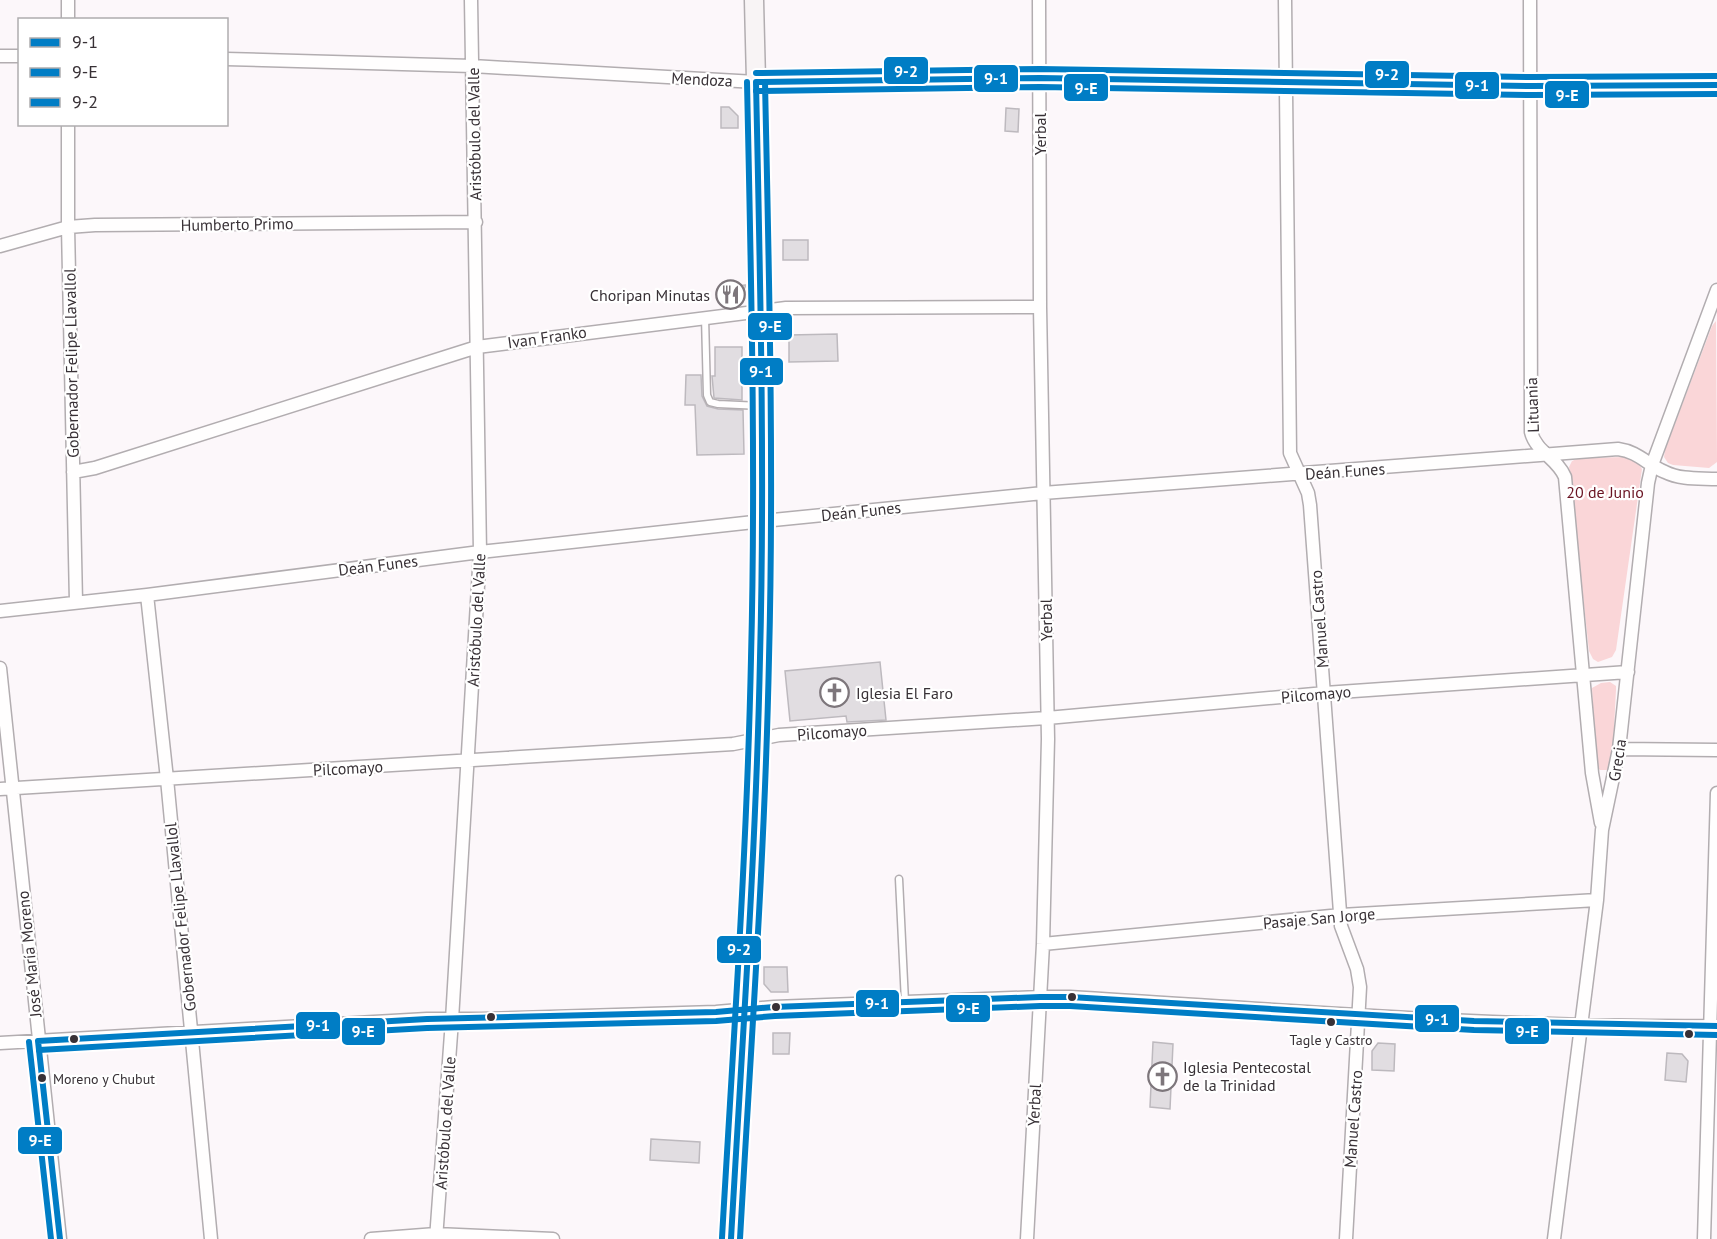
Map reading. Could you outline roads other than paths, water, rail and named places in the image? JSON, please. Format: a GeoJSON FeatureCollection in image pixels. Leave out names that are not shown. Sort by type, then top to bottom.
{"type":"FeatureCollection","features":[{"type":"Feature","properties":{"kind":"main road"},"geometry":{"type":"LineString","coordinates":[[731,1239],[758,740],[763,521],[762,310],[754,0]]}},
{"type":"Feature","properties":{"kind":"street"},"geometry":{"type":"LineString","coordinates":[[68,0],[68,18]]}},
{"type":"Feature","properties":{"kind":"street","name":"Aristóbulo del Valle"},"geometry":{"type":"LineString","coordinates":[[436,1236],[452,1020],[480,552],[471,0]]}},
{"type":"Feature","properties":{"kind":"street","name":"Yerbal"},"geometry":{"type":"LineString","coordinates":[[1027,1239],[1043,944],[1047,718],[1040,307],[1039,0]]}},
{"type":"Feature","properties":{"kind":"street","name":"Manuel Castro"},"geometry":{"type":"LineString","coordinates":[[1285,0],[1290,453],[1308,493],[1310,505],[1341,915],[1345,937],[1358,969],[1360,987],[1346,1239]]}},
{"type":"Feature","properties":{"kind":"street","name":"Lituania"},"geometry":{"type":"LineString","coordinates":[[1530,0],[1531,432],[1538,447],[1557,463],[1565,477],[1592,773],[1602,830]]}},
{"type":"Feature","properties":{"kind":"street"},"geometry":{"type":"LineString","coordinates":[[0,56],[18,56]]}},
{"type":"Feature","properties":{"kind":"street","name":"Mendoza"},"geometry":{"type":"LineString","coordinates":[[228,59],[472,66],[756,81],[1040,78],[1531,86],[1717,86]]}},
{"type":"Feature","properties":{"kind":"street","name":"Gobernador Felipe Llavallol"},"geometry":{"type":"LineString","coordinates":[[68,126],[76,602]]}},
{"type":"Feature","properties":{"kind":"street","name":"Humberto Primo"},"geometry":{"type":"LineString","coordinates":[[0,246],[68,227],[476,222]]}},
{"type":"Feature","properties":{"kind":"street","name":"Grecia"},"geometry":{"type":"LineString","coordinates":[[1554,1239],[1597,900],[1602,830],[1619,749],[1648,483],[1652,465],[1717,290]]}},
{"type":"Feature","properties":{"kind":"street","name":"Ivan Franko"},"geometry":{"type":"LineString","coordinates":[[73,472],[95,468],[477,347],[705,316],[786,308],[1040,307]]}},
{"type":"Feature","properties":{"kind":"street","name":"Deán Funes"},"geometry":{"type":"LineString","coordinates":[[0,611],[147,595],[480,552],[1043,493],[1618,449],[1638,454],[1652,465],[1680,477],[1717,479]]}},
{"type":"Feature","properties":{"kind":"street","name":"Gobernador Felipe Llavallol"},"geometry":{"type":"LineString","coordinates":[[147,595],[212,1239]]}},
{"type":"Feature","properties":{"kind":"street","name":"José María Moreno"},"geometry":{"type":"LineString","coordinates":[[0,668],[6,789],[60,1239]]}},
{"type":"Feature","properties":{"kind":"street","name":"Pilcomayo"},"geometry":{"type":"LineString","coordinates":[[6,789],[733,744],[779,735],[1047,718],[1325,693],[1628,672]]}},
{"type":"Feature","properties":{"kind":"street"},"geometry":{"type":"LineString","coordinates":[[1619,749],[1717,750]]}},
{"type":"Feature","properties":{"kind":"street"},"geometry":{"type":"LineString","coordinates":[[1704,1239],[1714,1026],[1717,794]]}},
{"type":"Feature","properties":{"kind":"street","name":"Pasaje San Jorge"},"geometry":{"type":"LineString","coordinates":[[1043,944],[1341,915],[1597,900]]}},
{"type":"Feature","properties":{"kind":"street"},"geometry":{"type":"LineString","coordinates":[[0,1043],[427,1019],[743,1010],[1040,997],[1360,1016],[1580,1026],[1714,1026]]}},
{"type":"Feature","properties":{"kind":"street"},"geometry":{"type":"LineString","coordinates":[[371,1239],[436,1236],[553,1239]]}},
{"type":"Feature","properties":{"kind":"lane"},"geometry":{"type":"LineString","coordinates":[[705,316],[707,395],[710,402],[762,406]]}},
{"type":"Feature","properties":{"kind":"lane"},"geometry":{"type":"LineString","coordinates":[[899,879],[905,1002]]}},
{"type":"Feature","properties":{"kind":"place","name":"Choripan Minutas"},"geometry":{"type":"Point","coordinates":[731,295]}},
{"type":"Feature","properties":{"kind":"place","name":"Iglesia El Faro"},"geometry":{"type":"Point","coordinates":[835,693]}},
{"type":"Feature","properties":{"kind":"place","name":"Tagle y Castro"},"geometry":{"type":"Point","coordinates":[1331,1022]}},
{"type":"Feature","properties":{"kind":"place","name":"Iglesia Pentecostal de la Trinidad"},"geometry":{"type":"Point","coordinates":[1162,1076]}},
{"type":"Feature","properties":{"kind":"place","name":"Moreno y Chubut"},"geometry":{"type":"Point","coordinates":[42,1078]}},
{"type":"Feature","properties":{"kind":"park label","name":"20 de Junio"},"geometry":{"type":"Point","coordinates":[1605,492]}}]}
